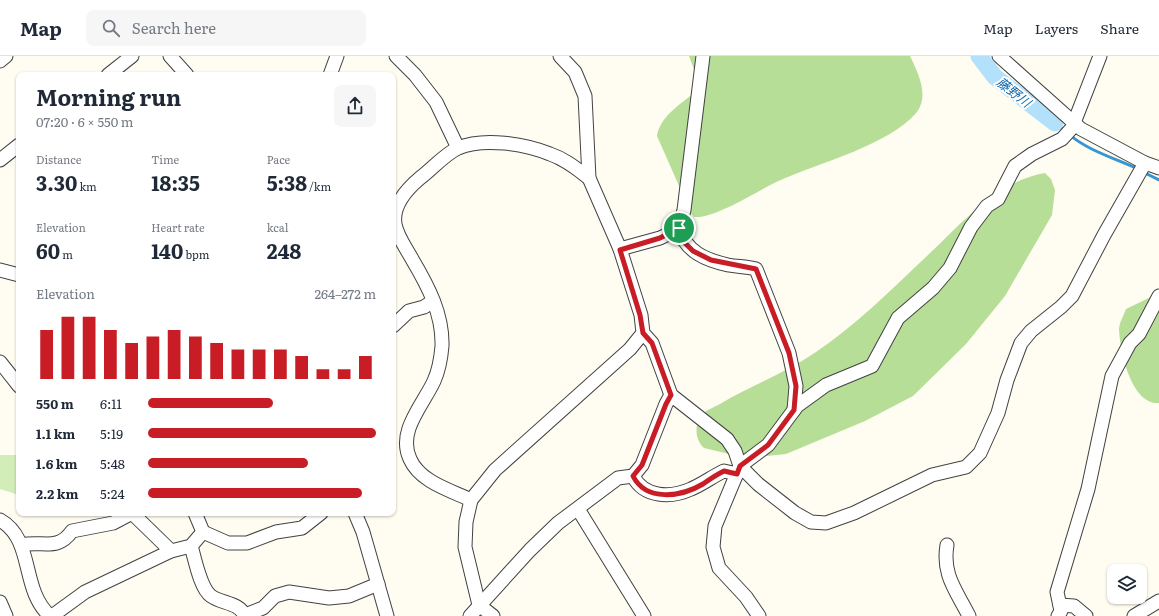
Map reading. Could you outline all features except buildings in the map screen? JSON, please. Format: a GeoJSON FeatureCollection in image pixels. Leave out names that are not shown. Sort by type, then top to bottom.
{"type":"FeatureCollection","features":[{"type":"Feature","properties":{"kind":"street"},"geometry":{"type":"LineString","coordinates":[[0,62],[6,56]]}},
{"type":"Feature","properties":{"kind":"street"},"geometry":{"type":"LineString","coordinates":[[112,72],[132,56]]}},
{"type":"Feature","properties":{"kind":"street"},"geometry":{"type":"LineString","coordinates":[[170,56],[184,72]]}},
{"type":"Feature","properties":{"kind":"street"},"geometry":{"type":"LineString","coordinates":[[331,72],[337,56]]}},
{"type":"Feature","properties":{"kind":"street"},"geometry":{"type":"LineString","coordinates":[[396,56],[415,75],[436,102],[458,148]]}},
{"type":"Feature","properties":{"kind":"street"},"geometry":{"type":"LineString","coordinates":[[560,56],[575,72],[585,96],[589,178],[620,250],[640,315],[643,333],[652,343],[671,395],[727,439],[735,451],[738,470]]}},
{"type":"Feature","properties":{"kind":"street"},"geometry":{"type":"LineString","coordinates":[[703,56],[684,210],[679,228],[682,240],[693,251],[711,260],[756,269],[789,353],[796,386],[794,410]]}},
{"type":"Feature","properties":{"kind":"street"},"geometry":{"type":"LineString","coordinates":[[999,56],[1081,129],[1145,163],[1159,168]]}},
{"type":"Feature","properties":{"kind":"street"},"geometry":{"type":"LineString","coordinates":[[759,616],[746,597],[719,568],[713,547],[715,526],[738,470],[768,445],[794,410],[826,385],[872,366],[898,318],[933,288],[950,268],[970,228],[987,206],[998,199],[1015,166],[1032,154],[1062,138],[1072,128],[1100,56]]}},
{"type":"Feature","properties":{"kind":"street"},"geometry":{"type":"LineString","coordinates":[[396,214],[398,205],[404,193],[458,148],[478,144],[502,142],[550,154],[568,162],[589,178]]}},
{"type":"Feature","properties":{"kind":"street"},"geometry":{"type":"LineString","coordinates":[[0,160],[16,147]]}},
{"type":"Feature","properties":{"kind":"street"},"geometry":{"type":"LineString","coordinates":[[633,476],[637,484],[652,494],[672,495],[690,490],[724,471],[738,470],[795,514],[811,522],[826,523],[854,512],[932,475],[966,467],[980,454],[998,413],[1007,380],[1021,343],[1031,331],[1061,307],[1072,296],[1104,235],[1145,163]]}},
{"type":"Feature","properties":{"kind":"street"},"geometry":{"type":"LineString","coordinates":[[396,228],[400,239],[428,285],[433,301],[440,315],[442,329],[440,365],[434,381],[412,420],[406,447],[410,459],[423,477],[471,500]]}},
{"type":"Feature","properties":{"kind":"street"},"geometry":{"type":"LineString","coordinates":[[620,250],[660,238],[679,228]]}},
{"type":"Feature","properties":{"kind":"street"},"geometry":{"type":"LineString","coordinates":[[0,270],[16,274]]}},
{"type":"Feature","properties":{"kind":"street"},"geometry":{"type":"LineString","coordinates":[[1086,616],[1074,606],[1059,611],[1057,592],[1088,490],[1112,376],[1130,343],[1139,334],[1159,296]]}},
{"type":"Feature","properties":{"kind":"street"},"geometry":{"type":"LineString","coordinates":[[396,323],[409,311],[424,307],[433,301]]}},
{"type":"Feature","properties":{"kind":"street"},"geometry":{"type":"LineString","coordinates":[[493,616],[479,605],[465,547],[466,522],[471,500],[495,470],[630,349],[643,333]]}},
{"type":"Feature","properties":{"kind":"street"},"geometry":{"type":"LineString","coordinates":[[0,362],[16,382]]}},
{"type":"Feature","properties":{"kind":"street"},"geometry":{"type":"LineString","coordinates":[[470,616],[558,523],[618,478],[633,476],[642,465],[671,395]]}},
{"type":"Feature","properties":{"kind":"street"},"geometry":{"type":"LineString","coordinates":[[578,509],[644,616]]}},
{"type":"Feature","properties":{"kind":"street"},"geometry":{"type":"LineString","coordinates":[[21,545],[57,544],[66,540],[72,531],[113,523],[126,516]]}},
{"type":"Feature","properties":{"kind":"street"},"geometry":{"type":"LineString","coordinates":[[135,516],[171,551]]}},
{"type":"Feature","properties":{"kind":"street"},"geometry":{"type":"LineString","coordinates":[[196,516],[203,532],[228,543],[247,543],[260,540],[276,532],[302,528],[317,516]]}},
{"type":"Feature","properties":{"kind":"street"},"geometry":{"type":"LineString","coordinates":[[356,516],[363,532],[387,616]]}},
{"type":"Feature","properties":{"kind":"street"},"geometry":{"type":"LineString","coordinates":[[0,520],[13,531],[21,545],[30,584],[45,611],[51,616],[85,592],[171,551],[191,546],[203,532]]}},
{"type":"Feature","properties":{"kind":"street"},"geometry":{"type":"LineString","coordinates":[[947,545],[945,558],[946,572],[969,616]]}},
{"type":"Feature","properties":{"kind":"street"},"geometry":{"type":"LineString","coordinates":[[191,546],[201,580],[210,595],[240,608],[245,615],[263,608],[274,596],[289,592],[329,598],[349,596],[378,584]]}},
{"type":"Feature","properties":{"kind":"street"},"geometry":{"type":"LineString","coordinates":[[1134,616],[1159,601]]}},
{"type":"Feature","properties":{"kind":"street"},"geometry":{"type":"LineString","coordinates":[[0,602],[6,616]]}},
{"type":"Feature","properties":{"kind":"green space"},"geometry":{"type":"Polygon","coordinates":[[[689,56],[910,56],[921,84],[922,99],[916,113],[904,124],[872,143],[854,152],[783,179],[714,213],[694,217],[657,136],[662,122],[672,110],[697,91],[698,80],[689,56]]]}},
{"type":"Feature","properties":{"kind":"green space"},"geometry":{"type":"Polygon","coordinates":[[[1045,173],[1051,179],[1055,190],[1052,215],[1005,296],[966,344],[913,396],[865,421],[786,454],[746,458],[704,448],[698,440],[696,431],[698,422],[704,413],[804,360],[816,352],[874,306],[981,205],[1011,185],[1045,173]]]}},
{"type":"Feature","properties":{"kind":"green space"},"geometry":{"type":"Polygon","coordinates":[[[1159,293],[1159,403],[1149,401],[1141,395],[1134,386],[1125,363],[1119,327],[1126,309],[1159,293]]]}},
{"type":"Feature","properties":{"kind":"green space"},"geometry":{"type":"Polygon","coordinates":[[[0,455],[16,455],[16,494],[0,489],[0,455]]]}},
{"type":"Feature","properties":{"kind":"waterway","name":"藤野川"},"geometry":{"type":"LineString","coordinates":[[979,56],[995,77],[1055,123]]}},
{"type":"Feature","properties":{"kind":"waterway"},"geometry":{"type":"LineString","coordinates":[[1055,123],[1066,132]]}},
{"type":"Feature","properties":{"kind":"waterway"},"geometry":{"type":"LineString","coordinates":[[1070,135],[1093,150],[1138,169]]}},
{"type":"Feature","properties":{"kind":"waterway"},"geometry":{"type":"LineString","coordinates":[[1143,172],[1159,180]]}},
{"type":"Feature","properties":{"kind":"route"},"geometry":{"type":"LineString","coordinates":[[679,228],[682,240],[693,251],[711,260],[729,265],[748,266],[756,269],[773,316],[789,353],[796,386],[794,410],[768,445],[740,466],[737,474],[724,471],[690,490],[672,495],[652,494],[637,484],[633,476],[642,465],[654,432],[671,395],[652,343],[643,333],[640,315],[620,250],[660,238],[679,228]]}}]}
